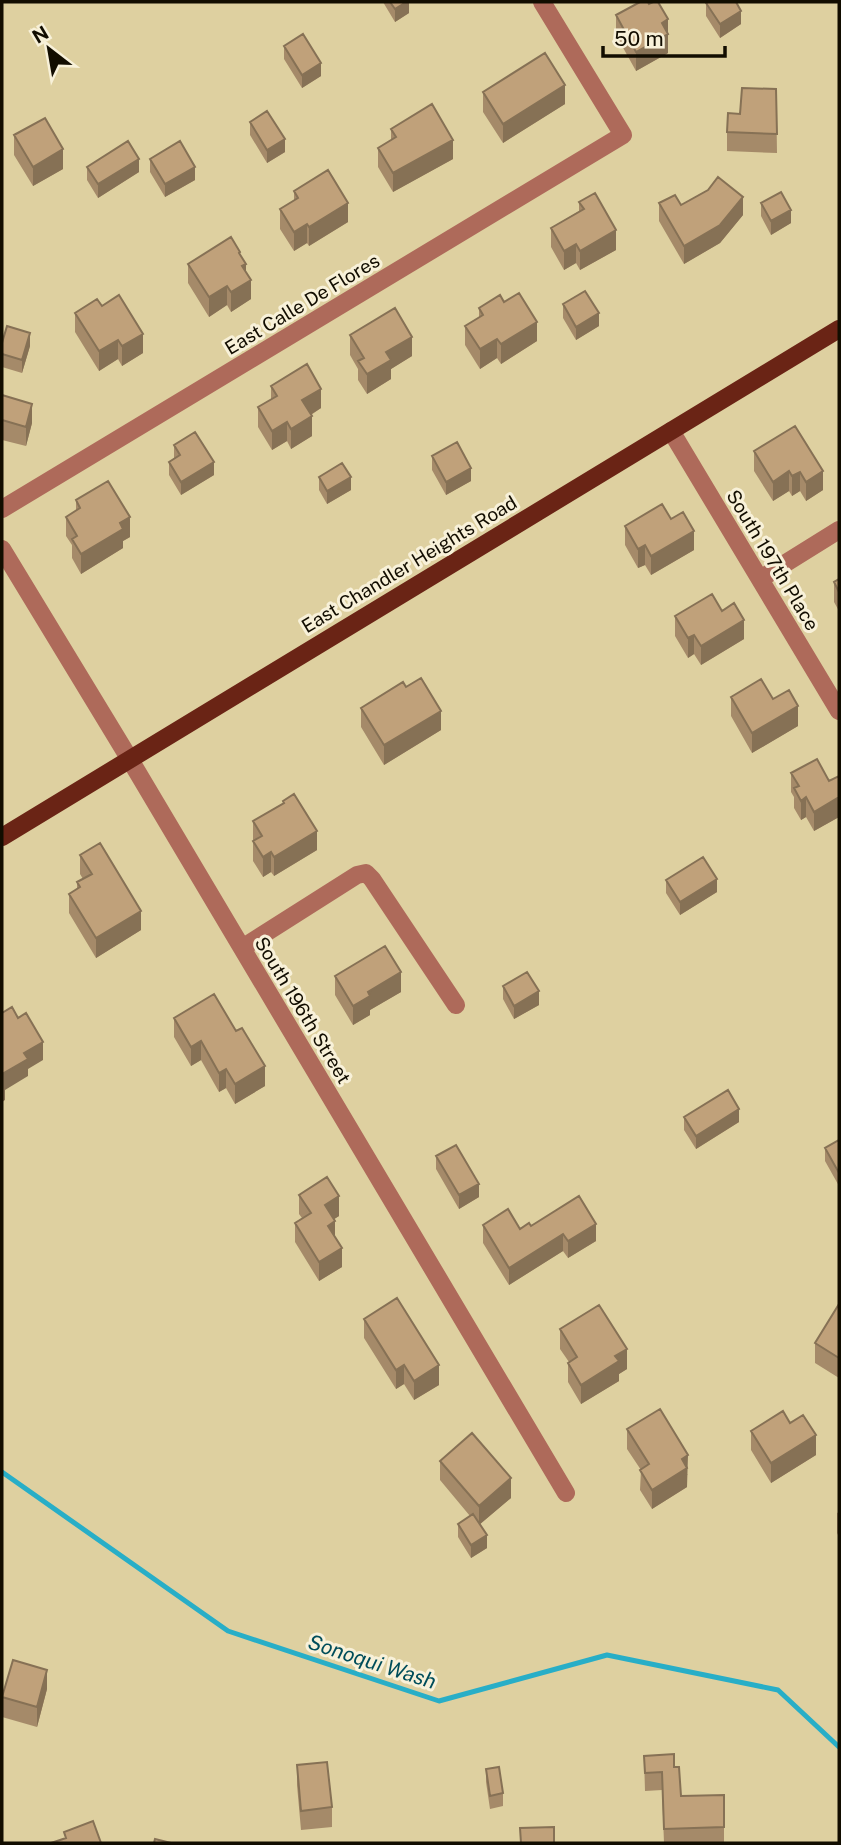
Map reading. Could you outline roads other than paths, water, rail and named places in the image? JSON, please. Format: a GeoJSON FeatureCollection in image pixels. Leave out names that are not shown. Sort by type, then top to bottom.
{"type":"FeatureCollection","features":[{"type":"Feature","properties":{"kind":"main road","name":"East Chandler Heights Road"},"geometry":{"type":"LineString","coordinates":[[2,836],[839,329]]}},
{"type":"Feature","properties":{"kind":"street","name":"East Calle De Flores"},"geometry":{"type":"LineString","coordinates":[[2,509],[623,135],[542,2]]}},
{"type":"Feature","properties":{"kind":"street","name":"South 197th Place"},"geometry":{"type":"LineString","coordinates":[[671,431],[839,711]]}},
{"type":"Feature","properties":{"kind":"street"},"geometry":{"type":"LineString","coordinates":[[760,579],[839,530]]}},
{"type":"Feature","properties":{"kind":"street","name":"South 196th Street"},"geometry":{"type":"LineString","coordinates":[[2,549],[130,758],[566,1493]]}},
{"type":"Feature","properties":{"kind":"street"},"geometry":{"type":"LineString","coordinates":[[242,948],[357,875],[366,873],[456,1004]]}},
{"type":"Feature","properties":{"kind":"waterway","name":"Sonoqui Wash"},"geometry":{"type":"LineString","coordinates":[[2,1472],[228,1631],[439,1701],[607,1655],[778,1690],[839,1747]]}}]}
